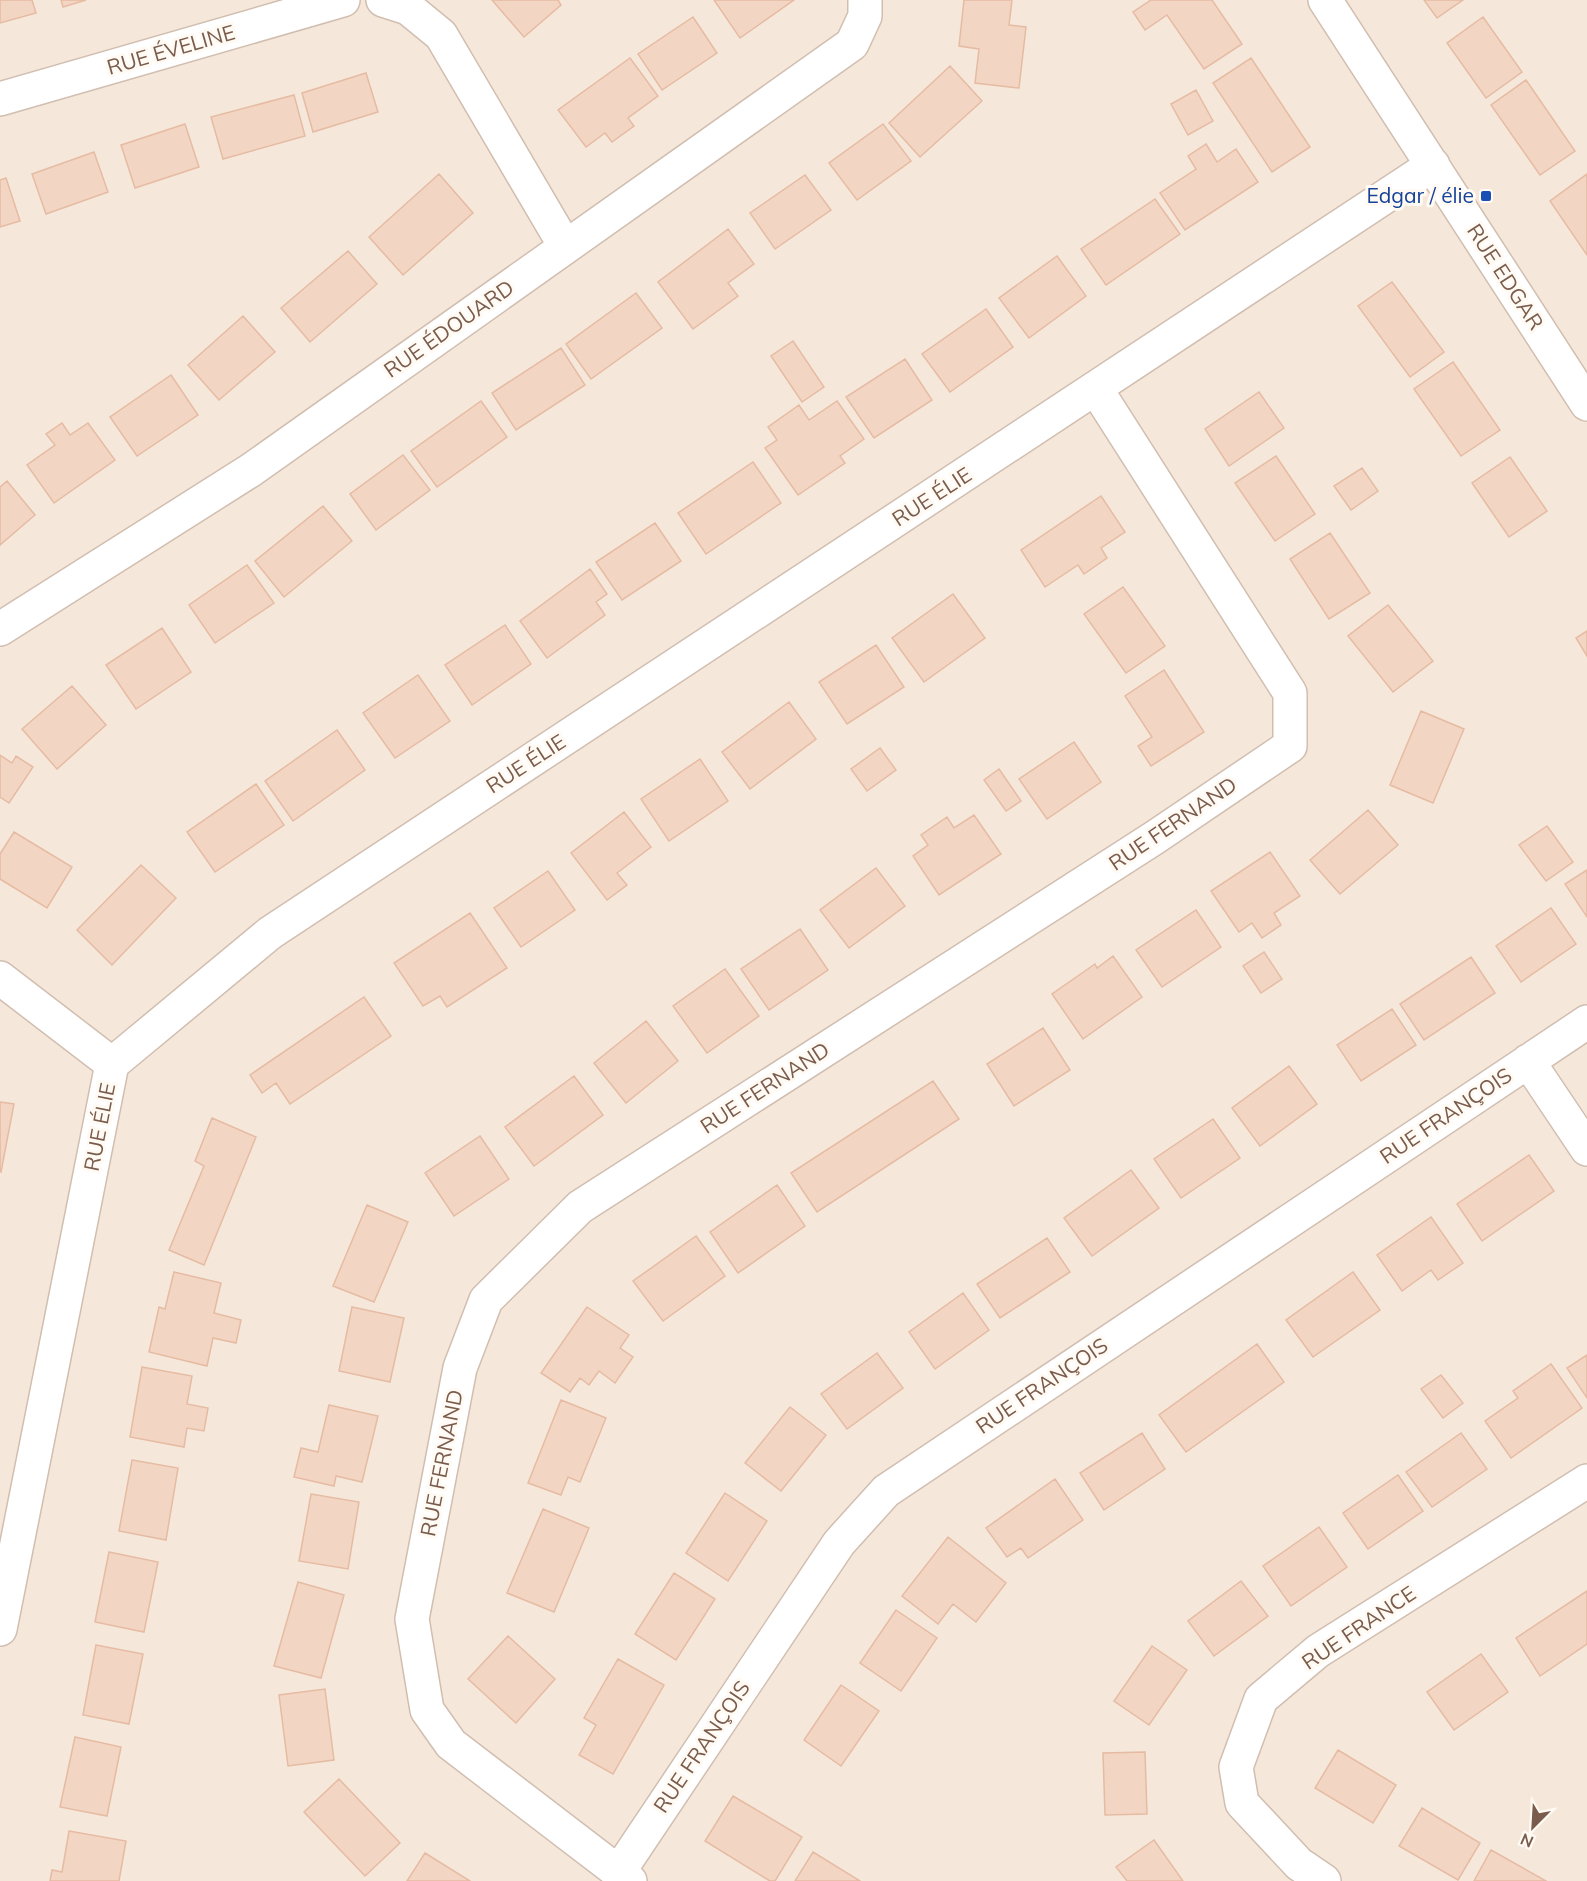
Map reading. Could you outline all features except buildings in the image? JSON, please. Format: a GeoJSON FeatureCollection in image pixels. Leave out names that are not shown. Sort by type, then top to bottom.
{"type":"FeatureCollection","features":[{"type":"Feature","properties":{"kind":"street","name":"RUE ÉVELINE"},"geometry":{"type":"LineString","coordinates":[[0,99],[343,0]]}},
{"type":"Feature","properties":{"kind":"street"},"geometry":{"type":"LineString","coordinates":[[383,0],[408,8],[441,35],[566,246]]}},
{"type":"Feature","properties":{"kind":"street","name":"RUE ÉDOUARD"},"geometry":{"type":"LineString","coordinates":[[0,629],[251,470],[852,44],[865,16],[865,0]]}},
{"type":"Feature","properties":{"kind":"street","name":"RUE EDGAR"},"geometry":{"type":"LineString","coordinates":[[1325,0],[1587,404]]}},
{"type":"Feature","properties":{"kind":"street","name":"RUE ÉLIE"},"geometry":{"type":"LineString","coordinates":[[0,1629],[112,1064],[270,933],[1433,165]]}},
{"type":"Feature","properties":{"kind":"street","name":"RUE FERNAND"},"geometry":{"type":"LineString","coordinates":[[624,1877],[451,1744],[426,1710],[412,1619],[460,1368],[486,1300],[580,1207],[1144,845],[1290,746],[1290,693],[1096,389]]}},
{"type":"Feature","properties":{"kind":"street"},"geometry":{"type":"LineString","coordinates":[[0,978],[112,1064]]}},
{"type":"Feature","properties":{"kind":"street","name":"RUE FRANÇOIS"},"geometry":{"type":"LineString","coordinates":[[624,1877],[839,1543],[886,1491],[1587,1022]]}},
{"type":"Feature","properties":{"kind":"street"},"geometry":{"type":"LineString","coordinates":[[1528,1061],[1587,1149]]}},
{"type":"Feature","properties":{"kind":"street","name":"RUE FRANCE"},"geometry":{"type":"LineString","coordinates":[[1324,1881],[1299,1864],[1242,1803],[1236,1767],[1262,1700],[1318,1651],[1587,1481]]}},
{"type":"Feature","properties":{"kind":"shaded area"},"geometry":{"type":"Polygon","coordinates":[[[0,0],[1587,0],[1587,1881],[0,1881],[0,0]]]}},
{"type":"Feature","properties":{"kind":"place","name":"Edgar / élie"},"geometry":{"type":"Point","coordinates":[1486,196]}}]}
